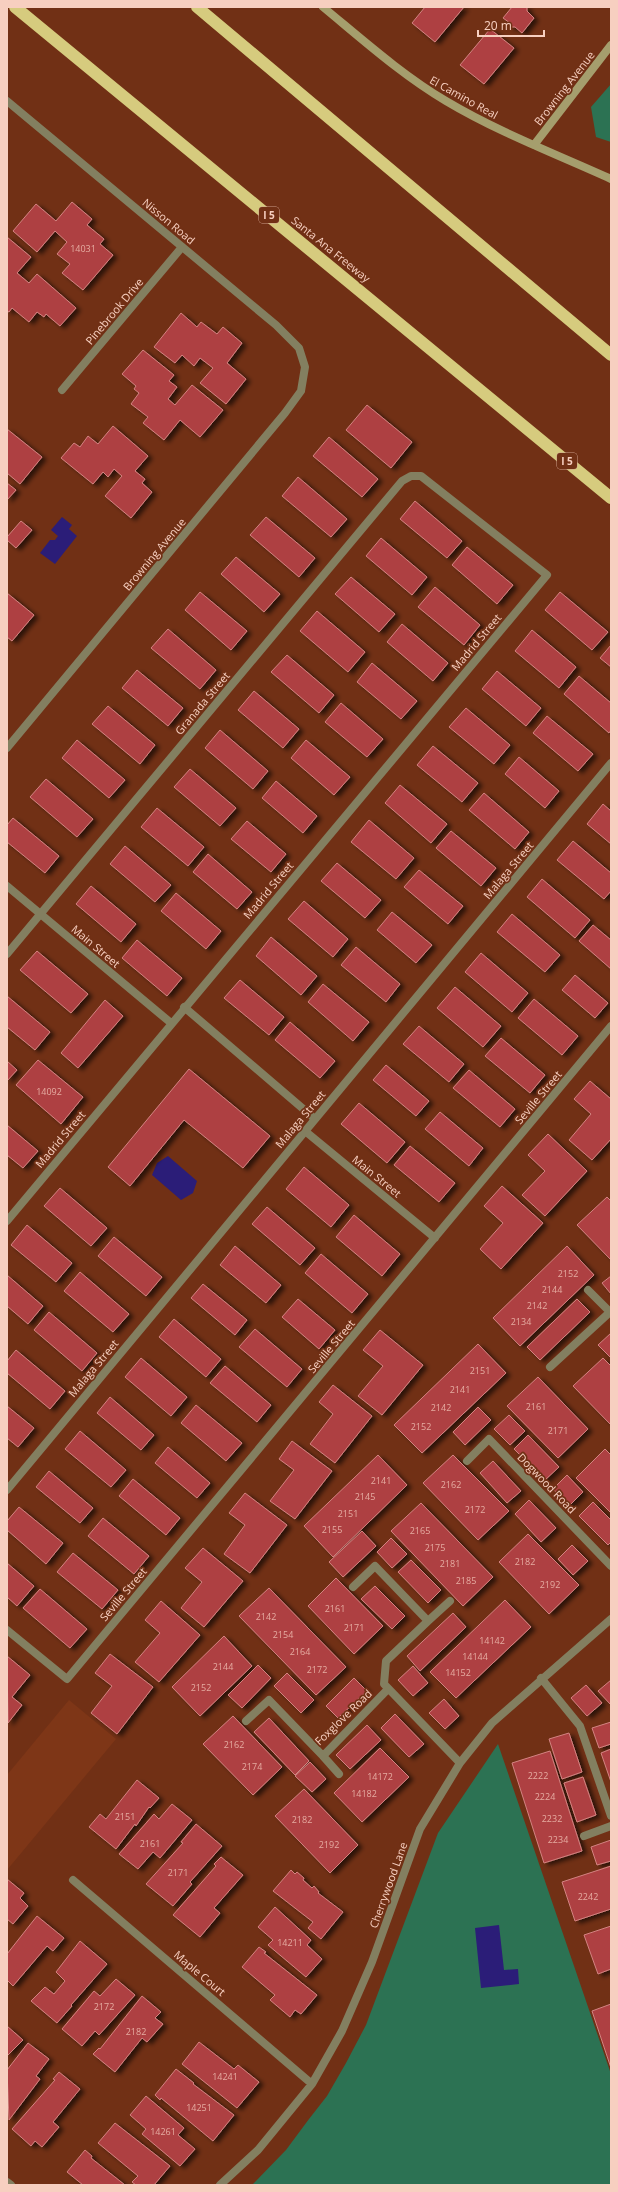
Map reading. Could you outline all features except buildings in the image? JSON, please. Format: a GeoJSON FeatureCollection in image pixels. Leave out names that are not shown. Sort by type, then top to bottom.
{"type":"FeatureCollection","features":[{"type":"Feature","properties":{"kind":"highway","name":"Santa Ana Freeway"},"geometry":{"type":"LineString","coordinates":[[15,7],[611,498]]}},
{"type":"Feature","properties":{"kind":"highway"},"geometry":{"type":"LineString","coordinates":[[197,7],[611,355]]}},
{"type":"Feature","properties":{"kind":"main road","name":"El Camino Real"},"geometry":{"type":"LineString","coordinates":[[323,7],[414,81],[446,102],[534,145],[611,179]]}},
{"type":"Feature","properties":{"kind":"main road","name":"Browning Avenue"},"geometry":{"type":"LineString","coordinates":[[534,145],[611,45]]}},
{"type":"Feature","properties":{"kind":"street","name":"Nisson Road"},"geometry":{"type":"LineString","coordinates":[[7,101],[276,325],[299,348],[306,367]]}},
{"type":"Feature","properties":{"kind":"street","name":"Pinebrook Drive"},"geometry":{"type":"LineString","coordinates":[[62,390],[182,247]]}},
{"type":"Feature","properties":{"kind":"street","name":"Browning Avenue"},"geometry":{"type":"LineString","coordinates":[[7,748],[285,413],[302,391],[306,367]]}},
{"type":"Feature","properties":{"kind":"street","name":"Granada Street"},"geometry":{"type":"LineString","coordinates":[[7,954],[402,481],[410,476],[421,476],[547,575]]}},
{"type":"Feature","properties":{"kind":"street","name":"Madrid Street"},"geometry":{"type":"LineString","coordinates":[[7,1220],[547,575]]}},
{"type":"Feature","properties":{"kind":"street","name":"Malaga Street"},"geometry":{"type":"LineString","coordinates":[[7,1490],[611,763]]}},
{"type":"Feature","properties":{"kind":"street","name":"Main Street"},"geometry":{"type":"LineString","coordinates":[[7,886],[172,1023]]}},
{"type":"Feature","properties":{"kind":"street"},"geometry":{"type":"LineString","coordinates":[[184,1007],[315,1119]]}},
{"type":"Feature","properties":{"kind":"street","name":"Seville Street"},"geometry":{"type":"LineString","coordinates":[[7,1630],[67,1679],[611,1026]]}},
{"type":"Feature","properties":{"kind":"street","name":"Main Street"},"geometry":{"type":"LineString","coordinates":[[305,1131],[435,1238]]}},
{"type":"Feature","properties":{"kind":"street"},"geometry":{"type":"LineString","coordinates":[[550,1367],[610,1312],[588,1290]]}},
{"type":"Feature","properties":{"kind":"street","name":"Dogwood Road"},"geometry":{"type":"LineString","coordinates":[[467,1461],[489,1439],[611,1566]]}},
{"type":"Feature","properties":{"kind":"street"},"geometry":{"type":"LineString","coordinates":[[353,1587],[376,1566],[428,1621]]}},
{"type":"Feature","properties":{"kind":"street","name":"Foxglove Road"},"geometry":{"type":"LineString","coordinates":[[450,1601],[386,1661],[384,1684],[460,1763]]}},
{"type":"Feature","properties":{"kind":"street","name":"Cherrywood Lane"},"geometry":{"type":"LineString","coordinates":[[220,2185],[258,2150],[312,2084],[342,2032],[372,1962],[420,1829],[460,1763],[492,1723],[541,1678],[611,1619]]}},
{"type":"Feature","properties":{"kind":"street"},"geometry":{"type":"LineString","coordinates":[[541,1678],[580,1726],[611,1816]]}},
{"type":"Feature","properties":{"kind":"street","name":"Foxglove Road"},"geometry":{"type":"LineString","coordinates":[[246,1721],[269,1700],[323,1756],[388,1689]]}},
{"type":"Feature","properties":{"kind":"street"},"geometry":{"type":"LineString","coordinates":[[323,1756],[339,1774]]}},
{"type":"Feature","properties":{"kind":"street"},"geometry":{"type":"LineString","coordinates":[[584,1836],[611,1826]]}},
{"type":"Feature","properties":{"kind":"street","name":"Maple Court"},"geometry":{"type":"LineString","coordinates":[[73,1880],[312,2084]]}},
{"type":"Feature","properties":{"kind":"street"},"geometry":{"type":"LineString","coordinates":[[7,2182],[11,2185]]}},
{"type":"Feature","properties":{"kind":"shaded area"},"geometry":{"type":"Polygon","coordinates":[[[62,517],[72,525],[69,529],[77,536],[55,564],[40,553],[50,540],[55,540],[58,536],[51,530],[62,517]]]}},
{"type":"Feature","properties":{"kind":"shaded area"},"geometry":{"type":"Polygon","coordinates":[[[168,1156],[197,1181],[193,1193],[181,1200],[152,1175],[157,1163],[168,1156]]]}},
{"type":"Feature","properties":{"kind":"shaded area"},"geometry":{"type":"Polygon","coordinates":[[[69,1700],[116,1739],[7,1870],[7,1775],[69,1700]]]}},
{"type":"Feature","properties":{"kind":"shaded area"},"geometry":{"type":"Polygon","coordinates":[[[499,1925],[504,1970],[518,1969],[519,1984],[481,1988],[475,1928],[499,1925]]]}},
{"type":"Feature","properties":{"kind":"green space"},"geometry":{"type":"Polygon","coordinates":[[[611,84],[611,142],[596,137],[591,107],[611,84]]]}},
{"type":"Feature","properties":{"kind":"green space"},"geometry":{"type":"Polygon","coordinates":[[[498,1744],[611,2074],[611,2185],[252,2185],[286,2150],[327,2096],[346,2063],[366,2025],[438,1833],[498,1744]]]}}]}
